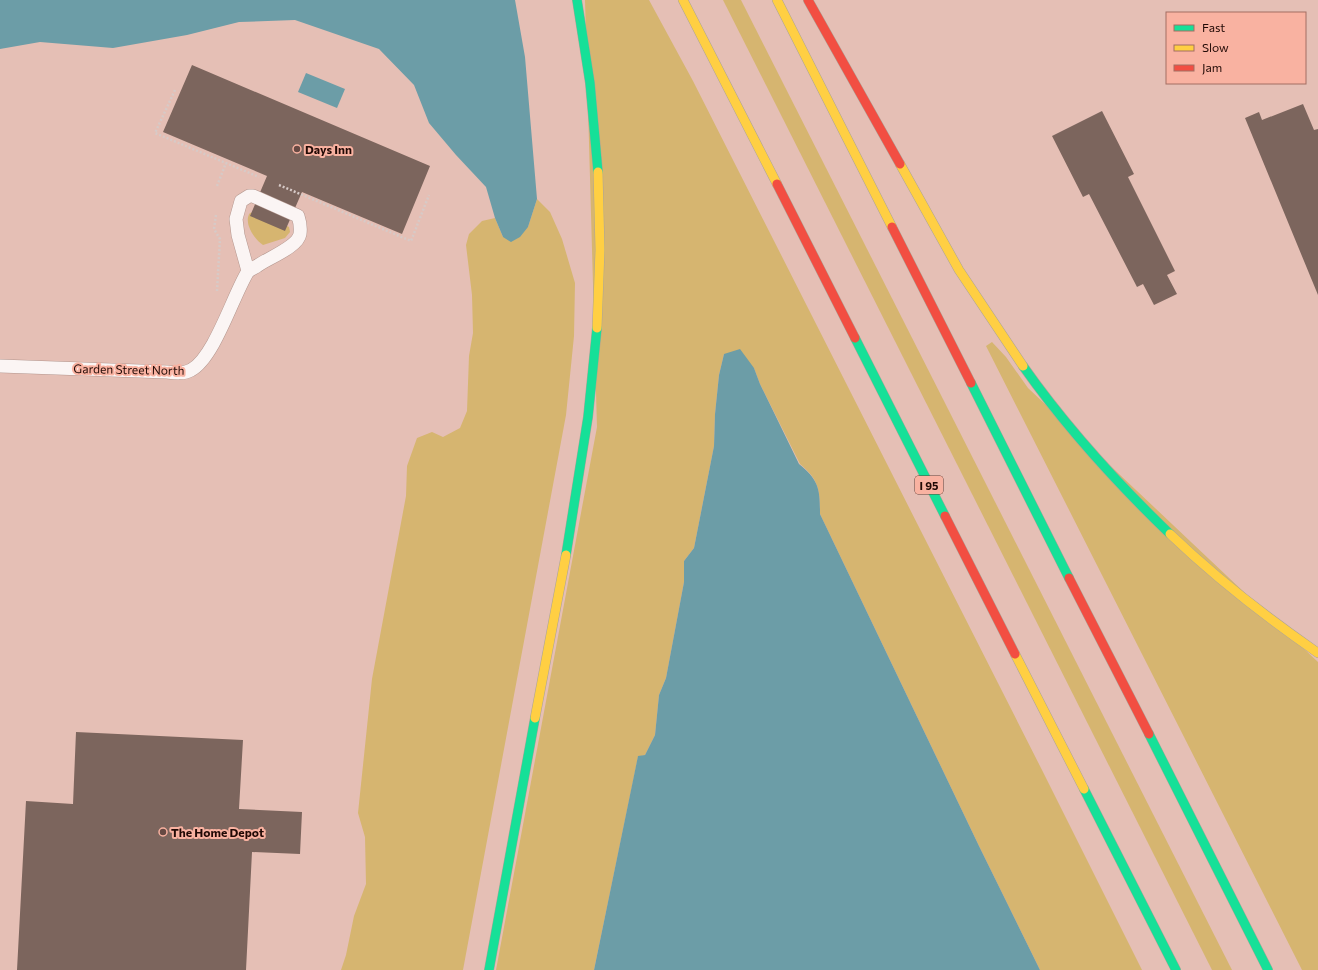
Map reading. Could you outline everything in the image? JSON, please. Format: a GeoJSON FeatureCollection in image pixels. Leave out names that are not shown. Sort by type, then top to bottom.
{"type":"FeatureCollection","features":[{"type":"Feature","properties":{"kind":"highway"},"geometry":{"type":"LineString","coordinates":[[489,970],[517,810],[571,528],[591,401],[596,339],[600,202],[595,125],[585,45],[577,0]]}},
{"type":"Feature","properties":{"kind":"highway","name":"I 95"},"geometry":{"type":"LineString","coordinates":[[683,0],[1176,970]]}},
{"type":"Feature","properties":{"kind":"highway"},"geometry":{"type":"LineString","coordinates":[[777,0],[1268,970]]}},
{"type":"Feature","properties":{"kind":"highway"},"geometry":{"type":"LineString","coordinates":[[808,0],[958,270],[988,317],[1039,388],[1098,460],[1163,528],[1200,562],[1243,598],[1288,633],[1318,653]]}},
{"type":"Feature","properties":{"kind":"lane"},"geometry":{"type":"LineString","coordinates":[[249,196],[253,196],[298,216],[300,235],[296,241],[283,251],[248,271],[238,235],[236,220],[241,201],[249,196]]}},
{"type":"Feature","properties":{"kind":"lane","name":"Garden Street North"},"geometry":{"type":"LineString","coordinates":[[0,366],[181,373],[191,370],[201,363],[210,349],[248,271]]}},
{"type":"Feature","properties":{"kind":"path"},"geometry":{"type":"LineString","coordinates":[[175,90],[155,133],[263,179]]}},
{"type":"Feature","properties":{"kind":"path"},"geometry":{"type":"LineString","coordinates":[[217,186],[226,163]]}},
{"type":"Feature","properties":{"kind":"path"},"geometry":{"type":"LineString","coordinates":[[278,185],[410,240],[429,195]]}},
{"type":"Feature","properties":{"kind":"path"},"geometry":{"type":"LineString","coordinates":[[216,215],[214,229],[220,239],[217,294]]}},
{"type":"Feature","properties":{"kind":"shaded area"},"geometry":{"type":"Polygon","coordinates":[[[585,0],[649,0],[693,81],[1142,970],[1040,970],[820,514],[820,498],[815,481],[800,464],[760,384],[754,368],[724,354],[719,375],[715,414],[714,446],[694,548],[684,561],[684,582],[666,678],[659,695],[655,735],[645,755],[638,757],[594,970],[496,970],[597,427],[585,0]]]}},
{"type":"Feature","properties":{"kind":"shaded area"},"geometry":{"type":"Polygon","coordinates":[[[723,0],[741,0],[1232,970],[1212,970],[723,0]]]}},
{"type":"Feature","properties":{"kind":"shaded area"},"geometry":{"type":"Polygon","coordinates":[[[537,199],[550,212],[562,239],[575,283],[574,336],[566,415],[463,970],[341,970],[346,955],[354,916],[366,884],[365,837],[358,813],[372,679],[406,496],[407,466],[417,438],[432,432],[443,437],[460,428],[467,411],[469,356],[473,333],[472,295],[466,245],[469,234],[482,221],[495,218],[503,237],[528,227],[537,199]]]}},
{"type":"Feature","properties":{"kind":"shaded area"},"geometry":{"type":"Polygon","coordinates":[[[254,212],[289,227],[290,232],[285,238],[263,245],[256,239],[250,230],[248,217],[250,213],[254,212]]]}},
{"type":"Feature","properties":{"kind":"shaded area"},"geometry":{"type":"Polygon","coordinates":[[[992,342],[1006,357],[1028,388],[1318,662],[1318,970],[1302,970],[986,346],[992,342]]]}},
{"type":"Feature","properties":{"kind":"water"},"geometry":{"type":"Polygon","coordinates":[[[0,0],[515,0],[525,57],[537,199],[528,227],[520,237],[511,242],[503,237],[495,218],[486,187],[429,123],[414,85],[379,49],[295,20],[239,22],[187,35],[113,48],[40,42],[0,49],[0,0]]]}},
{"type":"Feature","properties":{"kind":"water"},"geometry":{"type":"Polygon","coordinates":[[[306,73],[345,89],[337,108],[298,92],[306,73]]]}},
{"type":"Feature","properties":{"kind":"water"},"geometry":{"type":"Polygon","coordinates":[[[740,349],[754,368],[760,384],[799,464],[811,475],[817,486],[820,498],[820,514],[1040,970],[594,970],[638,756],[645,755],[655,735],[659,695],[666,678],[684,582],[684,561],[694,548],[714,446],[715,414],[719,375],[724,354],[740,349]]]}},
{"type":"Feature","properties":{"kind":"building","name":"Days Inn"},"geometry":{"type":"Polygon","coordinates":[[[192,65],[430,166],[402,234],[302,192],[285,231],[250,216],[267,176],[163,132],[192,65]]]}},
{"type":"Feature","properties":{"kind":"building"},"geometry":{"type":"Polygon","coordinates":[[[1303,104],[1314,130],[1318,129],[1318,295],[1245,118],[1259,112],[1262,120],[1303,104]]]}},
{"type":"Feature","properties":{"kind":"building"},"geometry":{"type":"Polygon","coordinates":[[[1102,111],[1134,174],[1128,177],[1175,271],[1167,275],[1177,294],[1154,305],[1143,284],[1137,287],[1089,194],[1083,197],[1052,136],[1102,111]]]}},
{"type":"Feature","properties":{"kind":"building","name":"The Home Depot"},"geometry":{"type":"Polygon","coordinates":[[[76,732],[243,740],[239,809],[302,812],[300,854],[252,852],[246,970],[17,970],[26,801],[73,804],[76,732]]]}},
{"type":"Feature","properties":{"kind":"traffic: fast"},"geometry":{"type":"LineString","coordinates":[[577,0],[590,83],[598,172]]}},
{"type":"Feature","properties":{"kind":"traffic: fast"},"geometry":{"type":"LineString","coordinates":[[566,555],[588,417],[597,328]]}},
{"type":"Feature","properties":{"kind":"traffic: fast"},"geometry":{"type":"LineString","coordinates":[[855,338],[945,516]]}},
{"type":"Feature","properties":{"kind":"traffic: fast"},"geometry":{"type":"LineString","coordinates":[[1023,366],[1039,389],[1092,453],[1170,534]]}},
{"type":"Feature","properties":{"kind":"traffic: fast"},"geometry":{"type":"LineString","coordinates":[[971,383],[1069,578]]}},
{"type":"Feature","properties":{"kind":"traffic: fast"},"geometry":{"type":"LineString","coordinates":[[489,970],[535,718]]}},
{"type":"Feature","properties":{"kind":"traffic: fast"},"geometry":{"type":"LineString","coordinates":[[1149,734],[1268,970]]}},
{"type":"Feature","properties":{"kind":"traffic: fast"},"geometry":{"type":"LineString","coordinates":[[1084,789],[1176,970]]}},
{"type":"Feature","properties":{"kind":"traffic: slow"},"geometry":{"type":"LineString","coordinates":[[683,0],[777,184]]}},
{"type":"Feature","properties":{"kind":"traffic: slow"},"geometry":{"type":"LineString","coordinates":[[777,0],[892,227]]}},
{"type":"Feature","properties":{"kind":"traffic: slow"},"geometry":{"type":"LineString","coordinates":[[900,164],[959,270],[1023,366]]}},
{"type":"Feature","properties":{"kind":"traffic: slow"},"geometry":{"type":"LineString","coordinates":[[597,328],[600,250],[598,172]]}},
{"type":"Feature","properties":{"kind":"traffic: slow"},"geometry":{"type":"LineString","coordinates":[[1170,534],[1205,566],[1242,596],[1318,653]]}},
{"type":"Feature","properties":{"kind":"traffic: slow"},"geometry":{"type":"LineString","coordinates":[[535,718],[566,555]]}},
{"type":"Feature","properties":{"kind":"traffic: slow"},"geometry":{"type":"LineString","coordinates":[[1015,654],[1084,789]]}},
{"type":"Feature","properties":{"kind":"traffic: jam"},"geometry":{"type":"LineString","coordinates":[[808,0],[900,164]]}},
{"type":"Feature","properties":{"kind":"traffic: jam"},"geometry":{"type":"LineString","coordinates":[[777,184],[855,338]]}},
{"type":"Feature","properties":{"kind":"traffic: jam"},"geometry":{"type":"LineString","coordinates":[[892,227],[971,383]]}},
{"type":"Feature","properties":{"kind":"traffic: jam"},"geometry":{"type":"LineString","coordinates":[[945,516],[1015,654]]}},
{"type":"Feature","properties":{"kind":"traffic: jam"},"geometry":{"type":"LineString","coordinates":[[1069,578],[1149,734]]}},
{"type":"Feature","properties":{"kind":"place","name":"Days Inn"},"geometry":{"type":"Point","coordinates":[297,149]}},
{"type":"Feature","properties":{"kind":"place","name":"The Home Depot"},"geometry":{"type":"Point","coordinates":[163,832]}}]}
